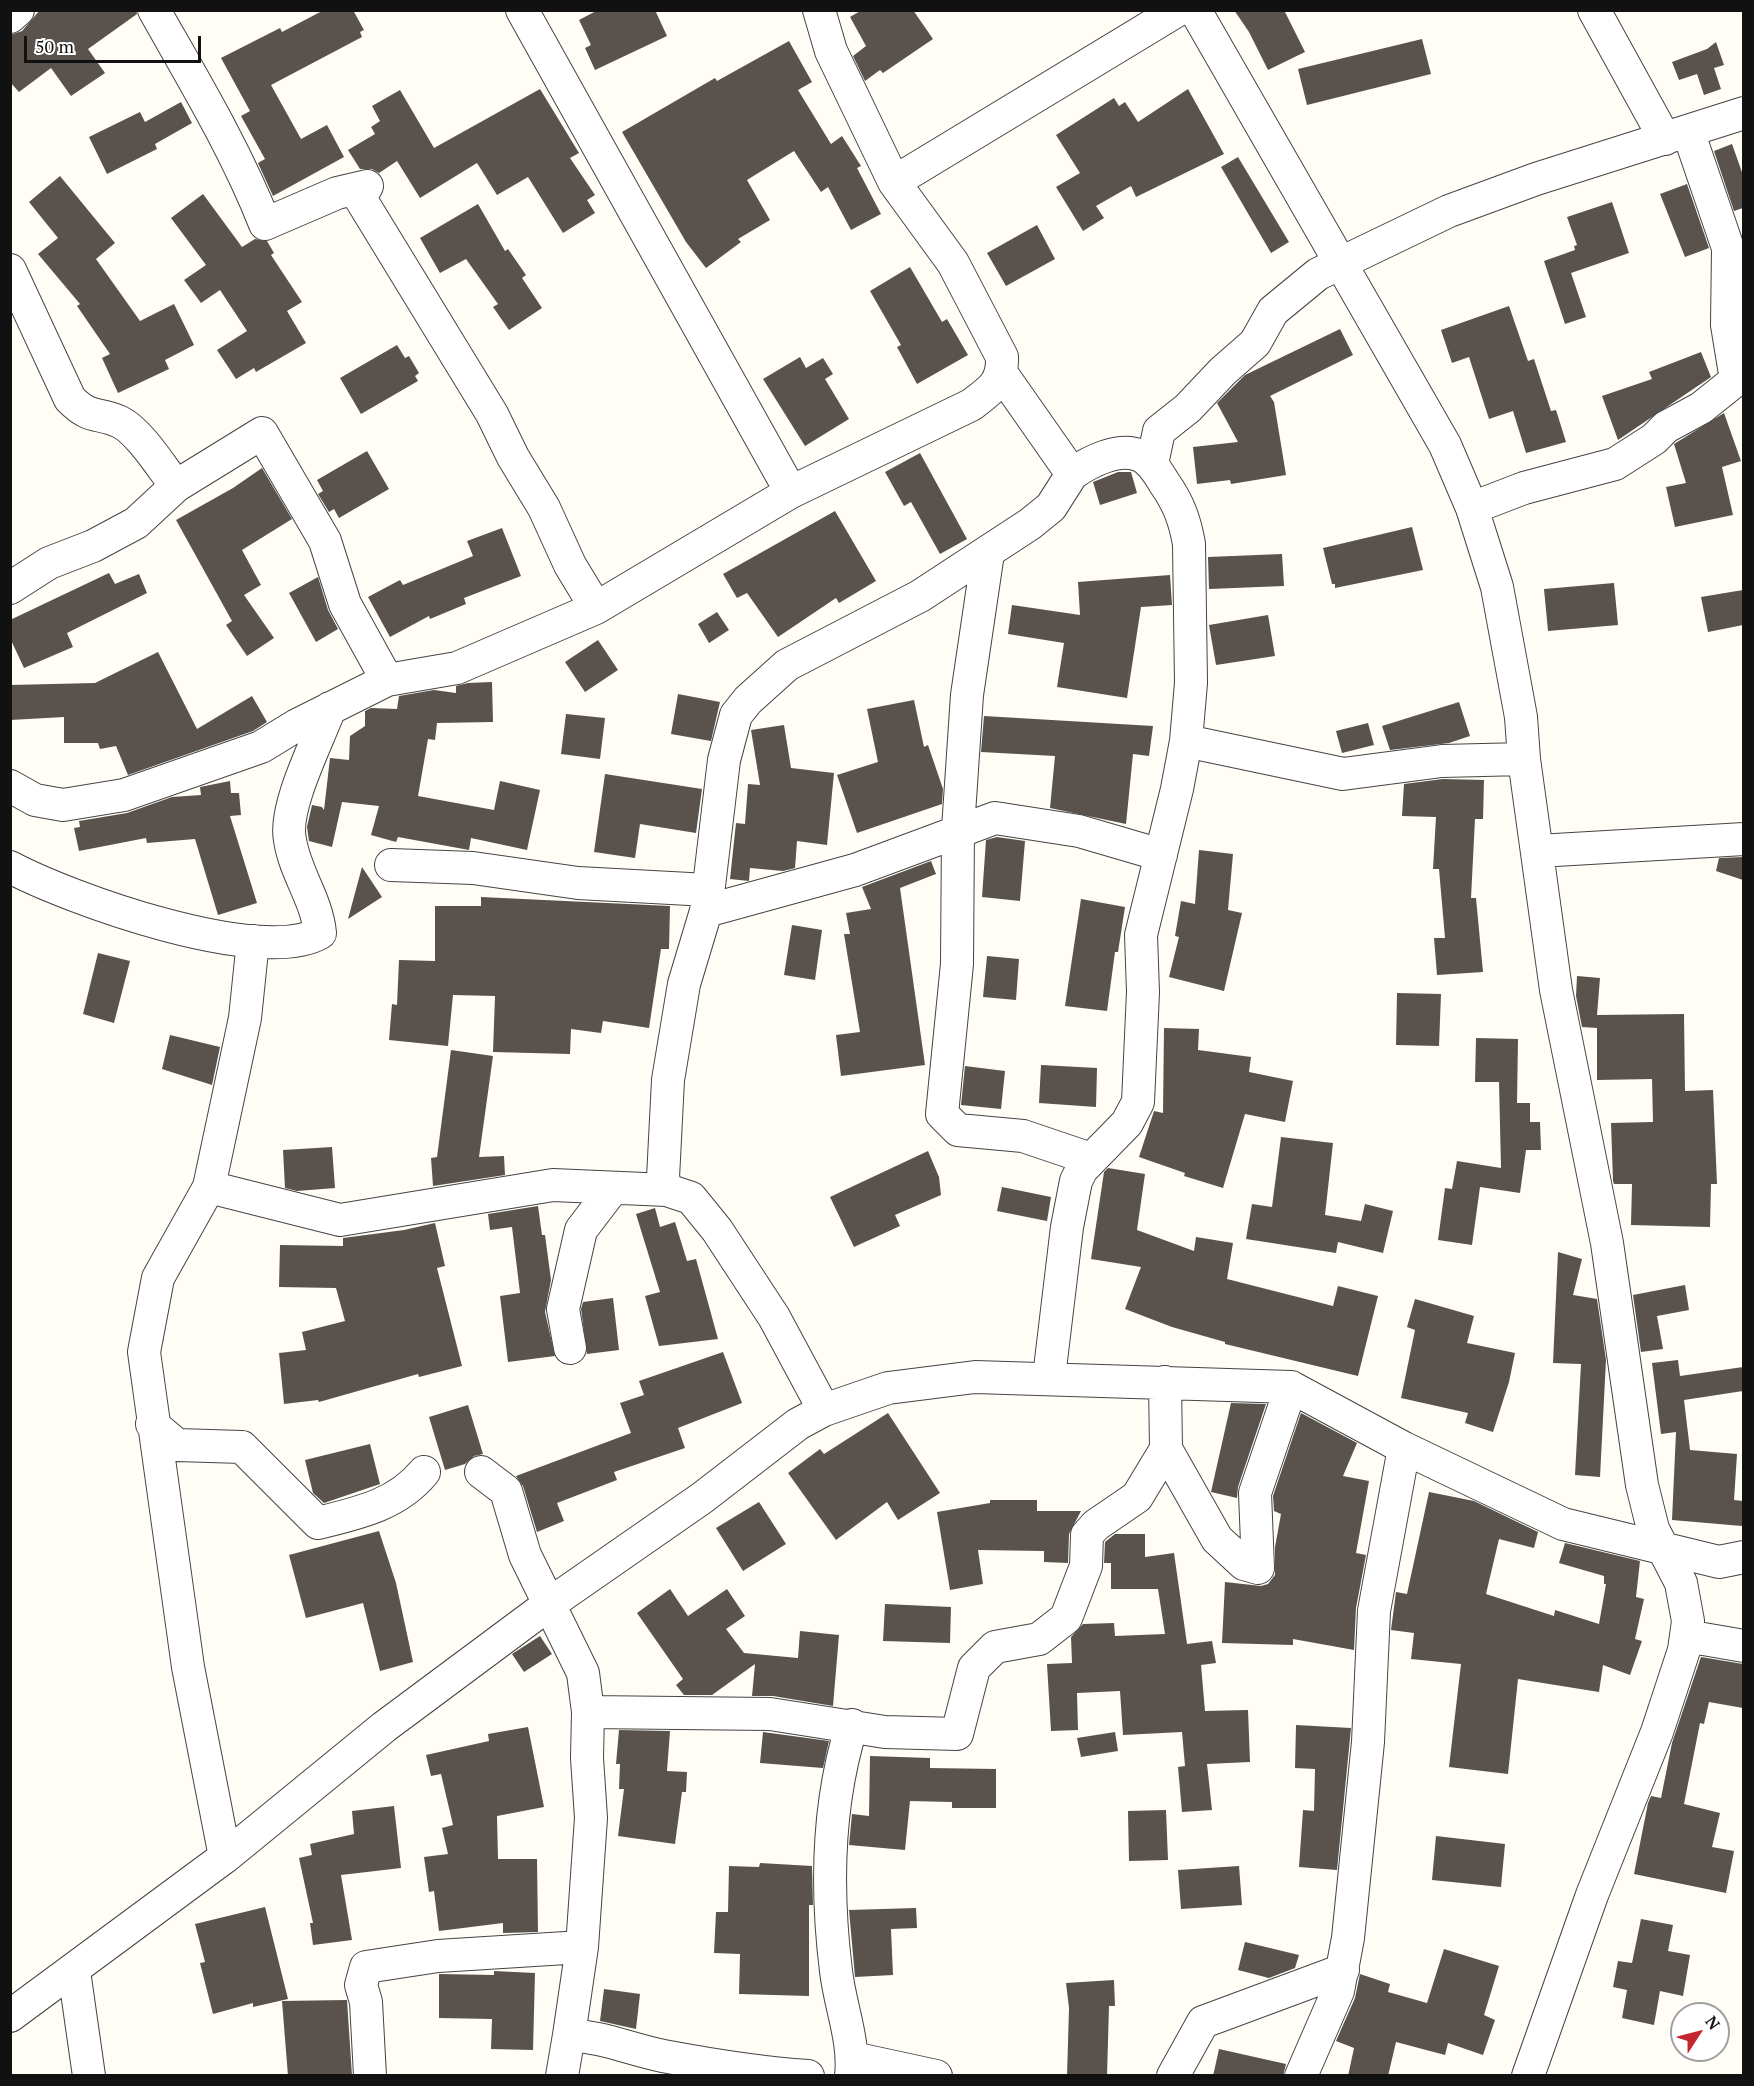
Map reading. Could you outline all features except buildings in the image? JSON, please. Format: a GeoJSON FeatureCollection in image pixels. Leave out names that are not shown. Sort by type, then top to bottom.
{"type":"FeatureCollection","features":[{"type":"Feature","properties":{"kind":"street"},"geometry":{"type":"LineString","coordinates":[[10,16],[18,10]]}},
{"type":"Feature","properties":{"kind":"street"},"geometry":{"type":"LineString","coordinates":[[154,10],[227,144],[265,224],[337,193],[367,186],[360,198],[492,414],[513,457],[544,508],[570,565],[596,608]]}},
{"type":"Feature","properties":{"kind":"street"},"geometry":{"type":"LineString","coordinates":[[522,10],[791,492]]}},
{"type":"Feature","properties":{"kind":"street"},"geometry":{"type":"LineString","coordinates":[[819,10],[831,51],[894,182],[953,262],[1002,357],[1002,374],[1072,474]]}},
{"type":"Feature","properties":{"kind":"street"},"geometry":{"type":"LineString","coordinates":[[894,182],[1178,10]]}},
{"type":"Feature","properties":{"kind":"street"},"geometry":{"type":"LineString","coordinates":[[1195,10],[1445,445],[1472,508],[1497,587],[1521,717],[1524,759],[1556,990],[1607,1243],[1642,1485],[1653,1529],[1682,1583],[1688,1621],[1684,1650],[1657,1732],[1592,1895],[1528,2076]]}},
{"type":"Feature","properties":{"kind":"street"},"geometry":{"type":"LineString","coordinates":[[1472,508],[1524,488],[1615,464],[1654,439],[1666,427],[1701,408],[1736,380],[1727,325],[1730,266],[1728,248],[1677,135],[1594,10]]}},
{"type":"Feature","properties":{"kind":"street"},"geometry":{"type":"LineString","coordinates":[[1138,459],[1159,431],[1188,408],[1223,371],[1255,343],[1273,311],[1318,274],[1449,211],[1536,179],[1743,113]]}},
{"type":"Feature","properties":{"kind":"street"},"geometry":{"type":"LineString","coordinates":[[10,270],[18,305],[70,399],[83,412],[120,422],[131,430],[176,486]]}},
{"type":"Feature","properties":{"kind":"street"},"geometry":{"type":"LineString","coordinates":[[10,786],[35,800],[63,805],[124,795],[261,747],[330,708],[387,680],[457,668],[596,608],[791,492],[971,405],[990,391],[1002,374]]}},
{"type":"Feature","properties":{"kind":"street"},"geometry":{"type":"LineString","coordinates":[[10,588],[50,563],[93,546],[136,523],[176,486],[262,433],[325,541],[345,604],[387,680]]}},
{"type":"Feature","properties":{"kind":"street"},"geometry":{"type":"LineString","coordinates":[[667,1191],[663,1178],[668,1080],[684,984],[707,901],[724,760],[736,715],[748,700],[787,665],[920,596],[988,553],[1051,507],[1072,474],[1103,457],[1138,459],[1175,497],[1185,522],[1189,544],[1191,683],[1186,741],[1141,935],[1143,992],[1138,1102],[1127,1123],[1082,1169],[1076,1181],[1067,1227],[1049,1377]]}},
{"type":"Feature","properties":{"kind":"street"},"geometry":{"type":"LineString","coordinates":[[988,553],[968,696],[958,829],[957,964],[942,1114],[958,1130],[1023,1136],[1091,1159]]}},
{"type":"Feature","properties":{"kind":"street"},"geometry":{"type":"LineString","coordinates":[[10,867],[84,898],[165,924],[222,938],[270,944],[306,940],[320,933],[318,916],[304,886],[289,838],[294,797],[330,708]]}},
{"type":"Feature","properties":{"kind":"street"},"geometry":{"type":"LineString","coordinates":[[1186,741],[1343,774],[1442,761],[1524,759]]}},
{"type":"Feature","properties":{"kind":"street"},"geometry":{"type":"LineString","coordinates":[[391,865],[473,868],[707,901],[855,870],[958,829],[995,818],[1079,831],[1161,855]]}},
{"type":"Feature","properties":{"kind":"street"},"geometry":{"type":"LineString","coordinates":[[1538,851],[1743,839]]}},
{"type":"Feature","properties":{"kind":"street"},"geometry":{"type":"LineString","coordinates":[[225,1857],[188,1667],[152,1424],[144,1352],[158,1278],[209,1187],[245,1018],[253,941]]}},
{"type":"Feature","properties":{"kind":"street"},"geometry":{"type":"LineString","coordinates":[[209,1187],[340,1220],[553,1185],[667,1191],[691,1198],[717,1230],[774,1317],[824,1410]]}},
{"type":"Feature","properties":{"kind":"street"},"geometry":{"type":"LineString","coordinates":[[570,1348],[563,1309],[581,1230],[613,1188]]}},
{"type":"Feature","properties":{"kind":"street"},"geometry":{"type":"LineString","coordinates":[[10,2016],[74,1971],[189,1881],[225,1857],[384,1727],[548,1605],[702,1498],[798,1424],[824,1410],[888,1388],[975,1377],[1049,1377],[1291,1386],[1404,1448],[1563,1524],[1719,1562],[1743,1557]]}},
{"type":"Feature","properties":{"kind":"street"},"geometry":{"type":"LineString","coordinates":[[1165,1382],[1166,1449],[1217,1539],[1244,1564],[1257,1568],[1255,1493],[1291,1386]]}},
{"type":"Feature","properties":{"kind":"street"},"geometry":{"type":"LineString","coordinates":[[152,1424],[177,1445],[242,1447],[318,1523],[376,1508],[414,1483],[424,1472]]}},
{"type":"Feature","properties":{"kind":"street"},"geometry":{"type":"LineString","coordinates":[[1301,2076],[1338,1992],[1342,1970],[1368,1742],[1374,1611],[1404,1448]]}},
{"type":"Feature","properties":{"kind":"street"},"geometry":{"type":"LineString","coordinates":[[588,1712],[770,1714],[852,1725],[885,1732],[957,1734],[974,1668],[995,1647],[1040,1639],[1066,1618],[1086,1566],[1087,1535],[1096,1525],[1137,1497],[1166,1449]]}},
{"type":"Feature","properties":{"kind":"street"},"geometry":{"type":"LineString","coordinates":[[481,1472],[506,1491],[525,1555],[583,1673],[588,1712],[587,1758],[591,1818],[582,1947],[562,2076]]}},
{"type":"Feature","properties":{"kind":"street"},"geometry":{"type":"LineString","coordinates":[[1686,1636],[1743,1646]]}},
{"type":"Feature","properties":{"kind":"street"},"geometry":{"type":"LineString","coordinates":[[852,1725],[839,1767],[830,1865],[831,1929],[852,2067],[936,2076]]}},
{"type":"Feature","properties":{"kind":"street"},"geometry":{"type":"LineString","coordinates":[[370,2076],[366,2002],[361,1985],[366,1967],[438,1956],[582,1947]]}},
{"type":"Feature","properties":{"kind":"street"},"geometry":{"type":"LineString","coordinates":[[1173,2076],[1203,2022],[1342,1970]]}},
{"type":"Feature","properties":{"kind":"street"},"geometry":{"type":"LineString","coordinates":[[74,1971],[89,2076]]}},
{"type":"Feature","properties":{"kind":"street"},"geometry":{"type":"LineString","coordinates":[[569,2035],[599,2037],[663,2056],[710,2062],[751,2072],[808,2076]]}}]}
